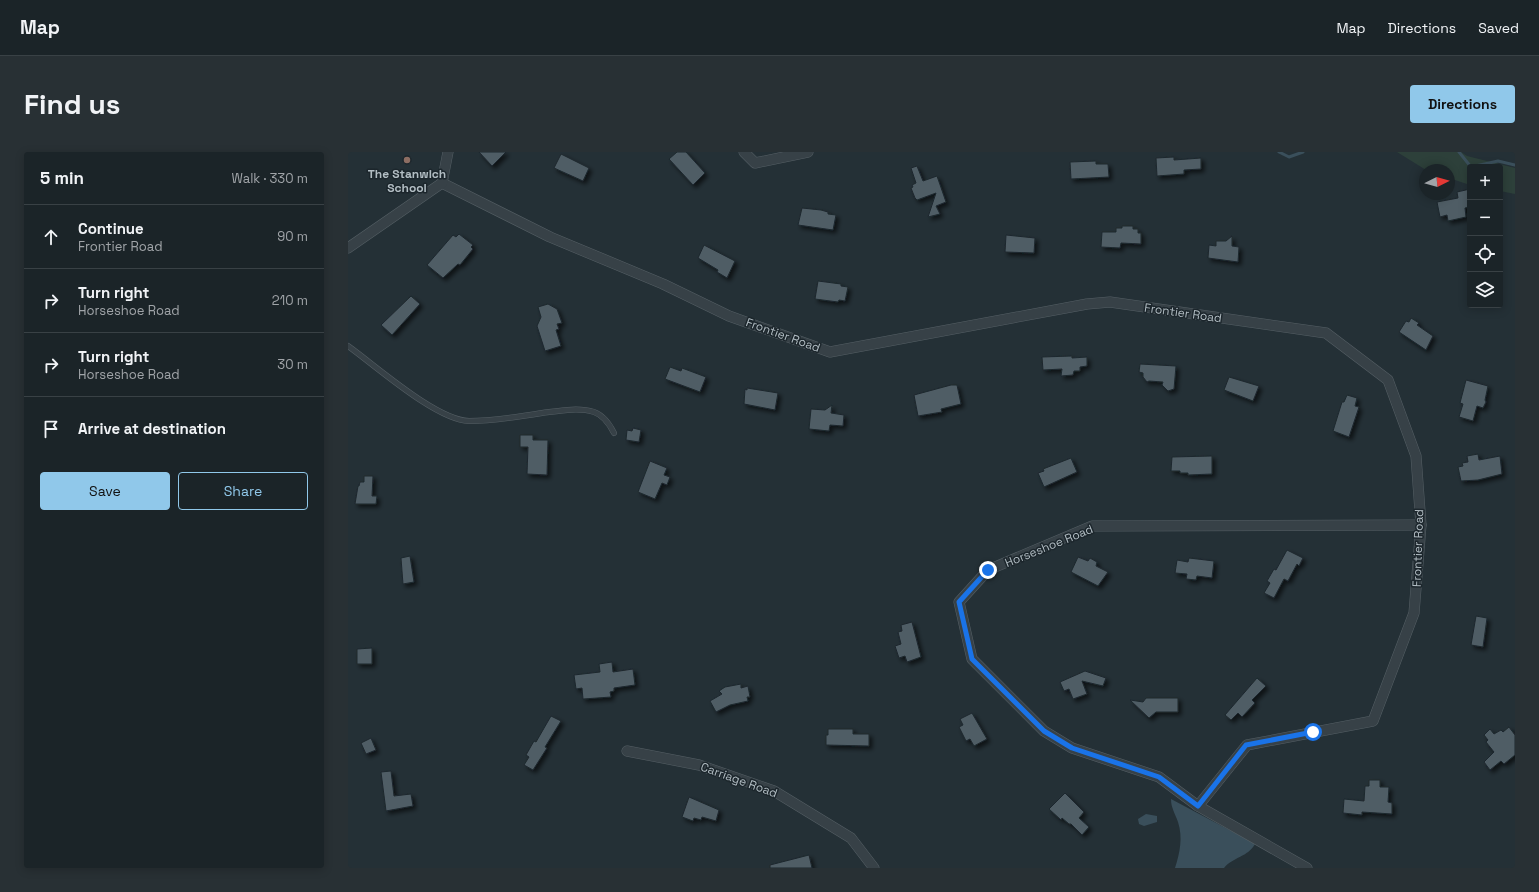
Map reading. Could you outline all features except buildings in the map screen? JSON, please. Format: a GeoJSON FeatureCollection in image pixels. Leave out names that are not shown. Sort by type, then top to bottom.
{"type":"FeatureCollection","features":[{"type":"Feature","properties":{"kind":"street"},"geometry":{"type":"LineString","coordinates":[[348,248],[442,183],[448,152]]}},
{"type":"Feature","properties":{"kind":"street"},"geometry":{"type":"LineString","coordinates":[[744,152],[755,162],[808,152]]}},
{"type":"Feature","properties":{"kind":"street","name":"Frontier Road"},"geometry":{"type":"LineString","coordinates":[[442,183],[550,237],[663,284],[729,316],[830,352],[1087,304],[1110,302],[1326,333],[1388,380],[1416,456],[1421,525],[1414,613],[1373,721],[1246,745],[1198,806]]}},
{"type":"Feature","properties":{"kind":"street","name":"Horseshoe Road"},"geometry":{"type":"LineString","coordinates":[[1306,868],[1198,806],[1159,777],[1072,748],[1044,731],[972,659],[959,602],[988,570],[1092,526],[1421,525]]}},
{"type":"Feature","properties":{"kind":"street","name":"Carriage Road"},"geometry":{"type":"LineString","coordinates":[[627,751],[699,765],[774,790],[851,838],[874,868]]}},
{"type":"Feature","properties":{"kind":"lane"},"geometry":{"type":"LineString","coordinates":[[348,346],[418,398],[450,417],[467,421],[496,420],[559,411],[582,410],[594,412],[601,416],[610,425],[614,433]]}},
{"type":"Feature","properties":{"kind":"green space"},"geometry":{"type":"Polygon","coordinates":[[[1397,152],[1461,152],[1467,156],[1499,164],[1467,164],[1467,184],[1455,180],[1455,164],[1419,164],[1419,166],[1397,152]]]}},
{"type":"Feature","properties":{"kind":"green space"},"geometry":{"type":"Polygon","coordinates":[[[1503,165],[1515,168],[1515,194],[1503,192],[1503,165]]]}},
{"type":"Feature","properties":{"kind":"water"},"geometry":{"type":"Polygon","coordinates":[[[1171,799],[1255,844],[1248,852],[1232,861],[1224,868],[1175,868],[1181,839],[1180,828],[1171,799]]]}},
{"type":"Feature","properties":{"kind":"water"},"geometry":{"type":"Polygon","coordinates":[[[1146,814],[1157,816],[1157,822],[1144,826],[1139,824],[1138,819],[1146,814]]]}},
{"type":"Feature","properties":{"kind":"waterway"},"geometry":{"type":"LineString","coordinates":[[1279,152],[1289,157],[1303,152]]}},
{"type":"Feature","properties":{"kind":"waterway"},"geometry":{"type":"LineString","coordinates":[[1459,152],[1471,167],[1498,161],[1515,165]]}},
{"type":"Feature","properties":{"kind":"place","name":"The Stanwich School"},"geometry":{"type":"Point","coordinates":[407,160]}},
{"type":"Feature","properties":{"kind":"route"},"geometry":{"type":"LineString","coordinates":[[988,570],[959,602],[972,659],[1044,731],[1072,748],[1159,777],[1198,806],[1246,745],[1313,732]]}}]}
